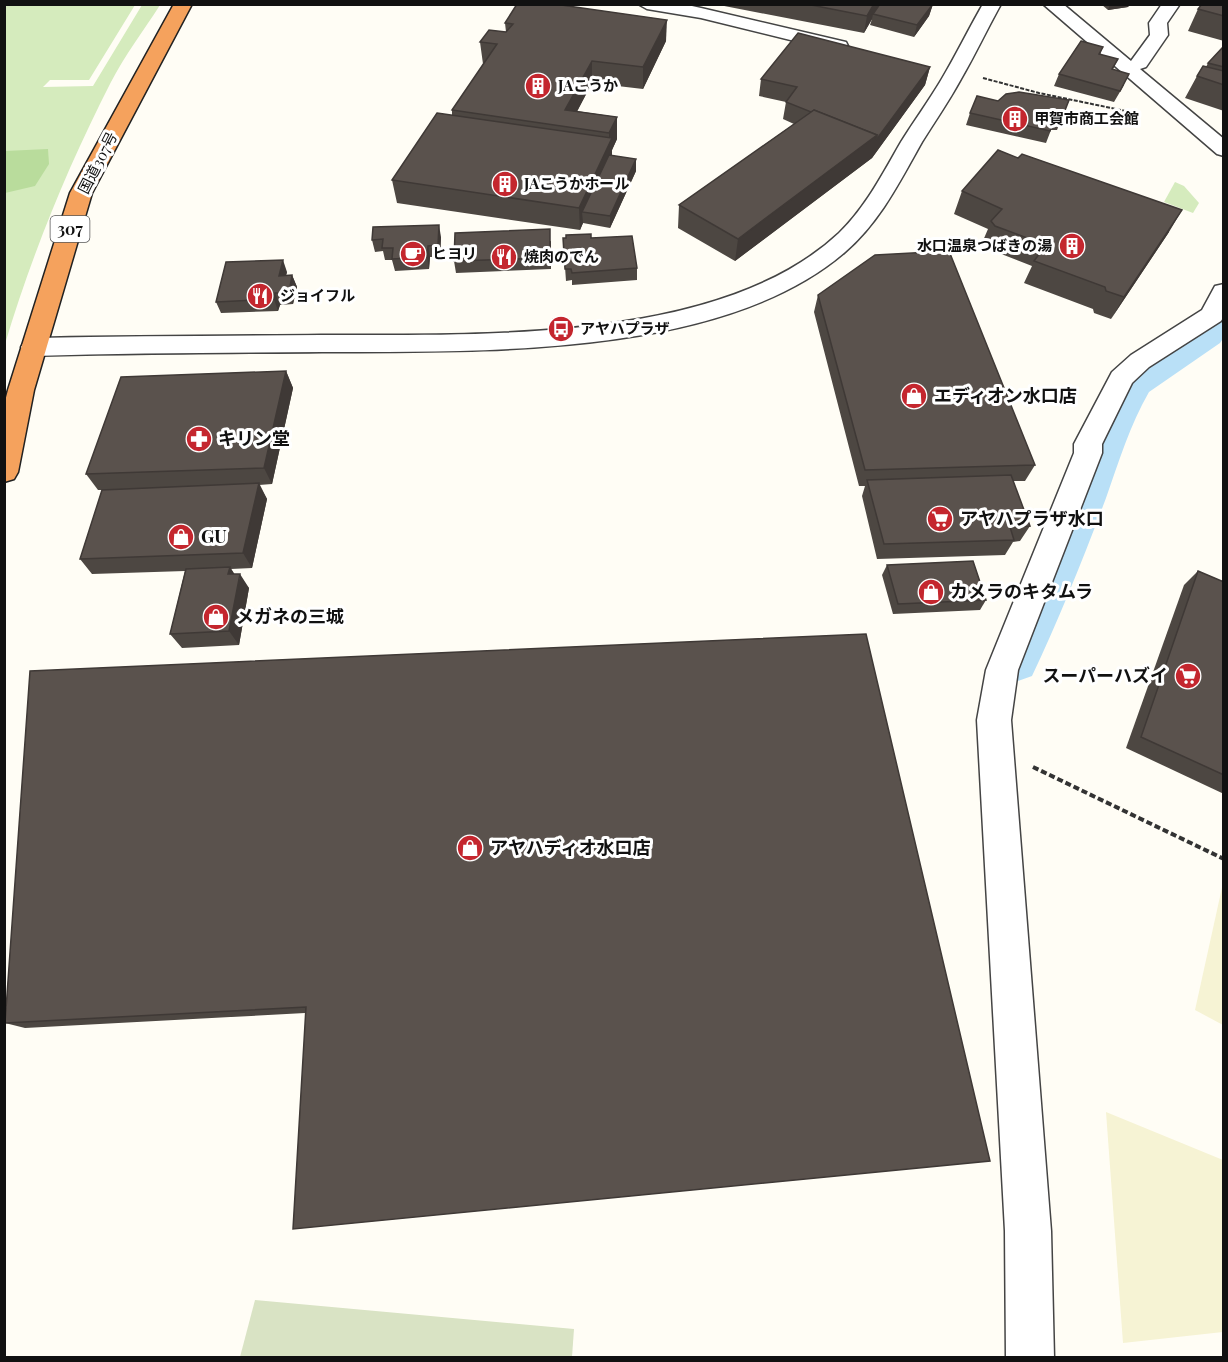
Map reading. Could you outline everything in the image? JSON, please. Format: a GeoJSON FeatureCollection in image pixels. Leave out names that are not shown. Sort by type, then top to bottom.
{"type":"FeatureCollection","features":[{"type":"Feature","properties":{"kind":"highway","name":"国道307号"},"geometry":{"type":"LineString","coordinates":[[4,472],[21,390],[81,194],[183,4]]}},
{"type":"Feature","properties":{"kind":"street"},"geometry":{"type":"LineString","coordinates":[[647,4],[762,27],[860,51]]}},
{"type":"Feature","properties":{"kind":"street"},"geometry":{"type":"LineString","coordinates":[[34,347],[515,340],[598,334],[683,319],[747,298],[779,284],[836,248],[864,221],[885,192],[955,74],[992,4]]}},
{"type":"Feature","properties":{"kind":"street"},"geometry":{"type":"LineString","coordinates":[[1052,4],[1224,150]]}},
{"type":"Feature","properties":{"kind":"street"},"geometry":{"type":"LineString","coordinates":[[1139,63],[1159,36],[1158,23],[1171,4]]}},
{"type":"Feature","properties":{"kind":"street"},"geometry":{"type":"LineString","coordinates":[[752,43],[762,27]]}},
{"type":"Feature","properties":{"kind":"street"},"geometry":{"type":"LineString","coordinates":[[1192,124],[1224,127]]}},
{"type":"Feature","properties":{"kind":"street"},"geometry":{"type":"LineString","coordinates":[[1030,1358],[1027,1219],[994,720],[1002,670],[1088,453],[1088,444],[1121,378],[1140,361],[1212,315],[1224,292]]}},
{"type":"Feature","properties":{"kind":"path"},"geometry":{"type":"LineString","coordinates":[[955,74],[1142,114]]}},
{"type":"Feature","properties":{"kind":"path"},"geometry":{"type":"LineString","coordinates":[[998,755],[1040,769],[1224,859]]}},
{"type":"Feature","properties":{"kind":"shaded area"},"geometry":{"type":"Polygon","coordinates":[[[1223,883],[1224,1025],[1195,1010],[1223,883]]]}},
{"type":"Feature","properties":{"kind":"shaded area"},"geometry":{"type":"Polygon","coordinates":[[[1106,1112],[1223,1160],[1223,1332],[1123,1343],[1106,1112]]]}},
{"type":"Feature","properties":{"kind":"green space"},"geometry":{"type":"Polygon","coordinates":[[[5,5],[135,5],[89,80],[50,80],[43,87],[93,86],[142,5],[160,5],[116,72],[80,146],[39,244],[5,344],[5,5]]]}},
{"type":"Feature","properties":{"kind":"green space"},"geometry":{"type":"Polygon","coordinates":[[[48,149],[49,164],[35,186],[5,193],[5,151],[48,149]]]}},
{"type":"Feature","properties":{"kind":"green space"},"geometry":{"type":"Polygon","coordinates":[[[1175,182],[1184,186],[1199,203],[1193,213],[1164,202],[1175,182]]]}},
{"type":"Feature","properties":{"kind":"green space"},"geometry":{"type":"Polygon","coordinates":[[[255,1300],[574,1329],[572,1357],[240,1357],[255,1300]]]}},
{"type":"Feature","properties":{"kind":"building","name":"JAこうか"},"geometry":{"type":"Polygon","coordinates":[[[517,4],[554,4],[667,20],[643,67],[592,61],[565,110],[617,117],[609,133],[452,110],[497,44],[480,42],[489,30],[506,32],[513,24],[505,23],[517,4]]]}},
{"type":"Feature","properties":{"kind":"building"},"geometry":{"type":"Polygon","coordinates":[[[806,4],[874,4],[867,16],[806,4]]]}},
{"type":"Feature","properties":{"kind":"building"},"geometry":{"type":"Polygon","coordinates":[[[880,4],[933,4],[917,25],[873,14],[880,4]]]}},
{"type":"Feature","properties":{"kind":"building"},"geometry":{"type":"Polygon","coordinates":[[[1202,4],[1224,4],[1224,16],[1198,9],[1202,4]]]}},
{"type":"Feature","properties":{"kind":"building"},"geometry":{"type":"Polygon","coordinates":[[[798,33],[930,67],[876,140],[877,135],[814,110],[811,112],[786,102],[797,87],[761,79],[798,33]]]}},
{"type":"Feature","properties":{"kind":"building"},"geometry":{"type":"Polygon","coordinates":[[[1081,41],[1103,47],[1099,54],[1118,59],[1112,69],[1129,74],[1120,91],[1059,74],[1081,41]]]}},
{"type":"Feature","properties":{"kind":"building"},"geometry":{"type":"Polygon","coordinates":[[[1224,46],[1224,67],[1208,63],[1224,46]]]}},
{"type":"Feature","properties":{"kind":"building"},"geometry":{"type":"Polygon","coordinates":[[[1203,66],[1224,71],[1224,85],[1197,76],[1203,66]]]}},
{"type":"Feature","properties":{"kind":"building"},"geometry":{"type":"Polygon","coordinates":[[[1019,92],[1069,100],[1062,118],[1055,118],[1050,131],[970,113],[977,96],[998,101],[1006,94],[1019,92]]]}},
{"type":"Feature","properties":{"kind":"building"},"geometry":{"type":"Polygon","coordinates":[[[814,110],[877,135],[738,239],[679,205],[814,110]]]}},
{"type":"Feature","properties":{"kind":"building","name":"JAこうかホール"},"geometry":{"type":"Polygon","coordinates":[[[437,113],[612,138],[579,208],[392,180],[437,113]]]}},
{"type":"Feature","properties":{"kind":"building","name":"水口温泉つばきの湯"},"geometry":{"type":"Polygon","coordinates":[[[998,150],[1018,158],[1022,154],[1182,210],[1124,297],[1106,291],[1105,287],[1034,261],[1046,245],[995,226],[991,221],[1002,209],[962,191],[998,150]]]}},
{"type":"Feature","properties":{"kind":"building"},"geometry":{"type":"Polygon","coordinates":[[[609,155],[636,159],[610,216],[582,212],[609,155]]]}},
{"type":"Feature","properties":{"kind":"building"},"geometry":{"type":"Polygon","coordinates":[[[439,225],[438,245],[428,246],[427,257],[392,259],[393,248],[382,248],[383,239],[372,240],[373,227],[439,225]]]}},
{"type":"Feature","properties":{"kind":"building"},"geometry":{"type":"Polygon","coordinates":[[[550,229],[550,258],[454,261],[455,233],[550,229]]]}},
{"type":"Feature","properties":{"kind":"building"},"geometry":{"type":"Polygon","coordinates":[[[591,234],[591,238],[632,236],[637,268],[572,273],[571,269],[565,269],[563,238],[566,238],[566,235],[591,234]]]}},
{"type":"Feature","properties":{"kind":"building","name":"エディオン水口店"},"geometry":{"type":"Polygon","coordinates":[[[949,251],[1035,465],[865,470],[818,295],[875,255],[949,251]]]}},
{"type":"Feature","properties":{"kind":"building"},"geometry":{"type":"Polygon","coordinates":[[[283,260],[279,276],[292,275],[289,293],[275,293],[274,299],[216,302],[226,262],[283,260]]]}},
{"type":"Feature","properties":{"kind":"building","name":"キリン堂"},"geometry":{"type":"Polygon","coordinates":[[[286,371],[264,468],[86,474],[121,377],[286,371]]]}},
{"type":"Feature","properties":{"kind":"building","name":"アヤハプラザ水口"},"geometry":{"type":"Polygon","coordinates":[[[1011,475],[1030,526],[1010,527],[1014,540],[884,544],[867,480],[1011,475]]]}},
{"type":"Feature","properties":{"kind":"building","name":"GU"},"geometry":{"type":"Polygon","coordinates":[[[259,483],[243,553],[80,559],[102,490],[259,483]]]}},
{"type":"Feature","properties":{"kind":"building","name":"カメラのキタムラ"},"geometry":{"type":"Polygon","coordinates":[[[973,561],[986,600],[898,604],[887,565],[973,561]]]}},
{"type":"Feature","properties":{"kind":"building"},"geometry":{"type":"Polygon","coordinates":[[[230,567],[228,574],[240,574],[229,631],[170,634],[186,569],[230,567]]]}},
{"type":"Feature","properties":{"kind":"building","name":"スーパーハズイ"},"geometry":{"type":"Polygon","coordinates":[[[1198,571],[1224,582],[1224,775],[1141,737],[1198,571]]]}},
{"type":"Feature","properties":{"kind":"building","name":"アヤハディオ水口店"},"geometry":{"type":"Polygon","coordinates":[[[866,634],[990,1161],[293,1229],[306,1007],[5,1023],[30,671],[866,634]]]}},
{"type":"Feature","properties":{"kind":"waterway"},"geometry":{"type":"LineString","coordinates":[[1018,664],[1088,499],[1114,428],[1129,399],[1138,384],[1209,336],[1224,315]]}},
{"type":"Feature","properties":{"kind":"place","name":"JAこうか"},"geometry":{"type":"Point","coordinates":[538,86]}},
{"type":"Feature","properties":{"kind":"place","name":"甲賀市商工会館"},"geometry":{"type":"Point","coordinates":[1015,119]}},
{"type":"Feature","properties":{"kind":"place","name":"JAこうかホール"},"geometry":{"type":"Point","coordinates":[505,184]}},
{"type":"Feature","properties":{"kind":"place","name":"水口温泉つばきの湯"},"geometry":{"type":"Point","coordinates":[1072,246]}},
{"type":"Feature","properties":{"kind":"place","name":"ヒヨリ"},"geometry":{"type":"Point","coordinates":[413,254]}},
{"type":"Feature","properties":{"kind":"place","name":"焼肉のでん"},"geometry":{"type":"Point","coordinates":[504,257]}},
{"type":"Feature","properties":{"kind":"place","name":"ジョイフル"},"geometry":{"type":"Point","coordinates":[260,296]}},
{"type":"Feature","properties":{"kind":"place","name":"アヤハプラザ"},"geometry":{"type":"Point","coordinates":[561,329]}},
{"type":"Feature","properties":{"kind":"place","name":"エディオン水口店"},"geometry":{"type":"Point","coordinates":[914,396]}},
{"type":"Feature","properties":{"kind":"place","name":"キリン堂"},"geometry":{"type":"Point","coordinates":[199,439]}},
{"type":"Feature","properties":{"kind":"place","name":"アヤハプラザ水口"},"geometry":{"type":"Point","coordinates":[940,519]}},
{"type":"Feature","properties":{"kind":"place","name":"GU"},"geometry":{"type":"Point","coordinates":[181,537]}},
{"type":"Feature","properties":{"kind":"place","name":"カメラのキタムラ"},"geometry":{"type":"Point","coordinates":[931,592]}},
{"type":"Feature","properties":{"kind":"place","name":"メガネの三城"},"geometry":{"type":"Point","coordinates":[216,617]}},
{"type":"Feature","properties":{"kind":"place","name":"スーパーハズイ"},"geometry":{"type":"Point","coordinates":[1188,676]}},
{"type":"Feature","properties":{"kind":"place","name":"アヤハディオ水口店"},"geometry":{"type":"Point","coordinates":[470,848]}}]}
